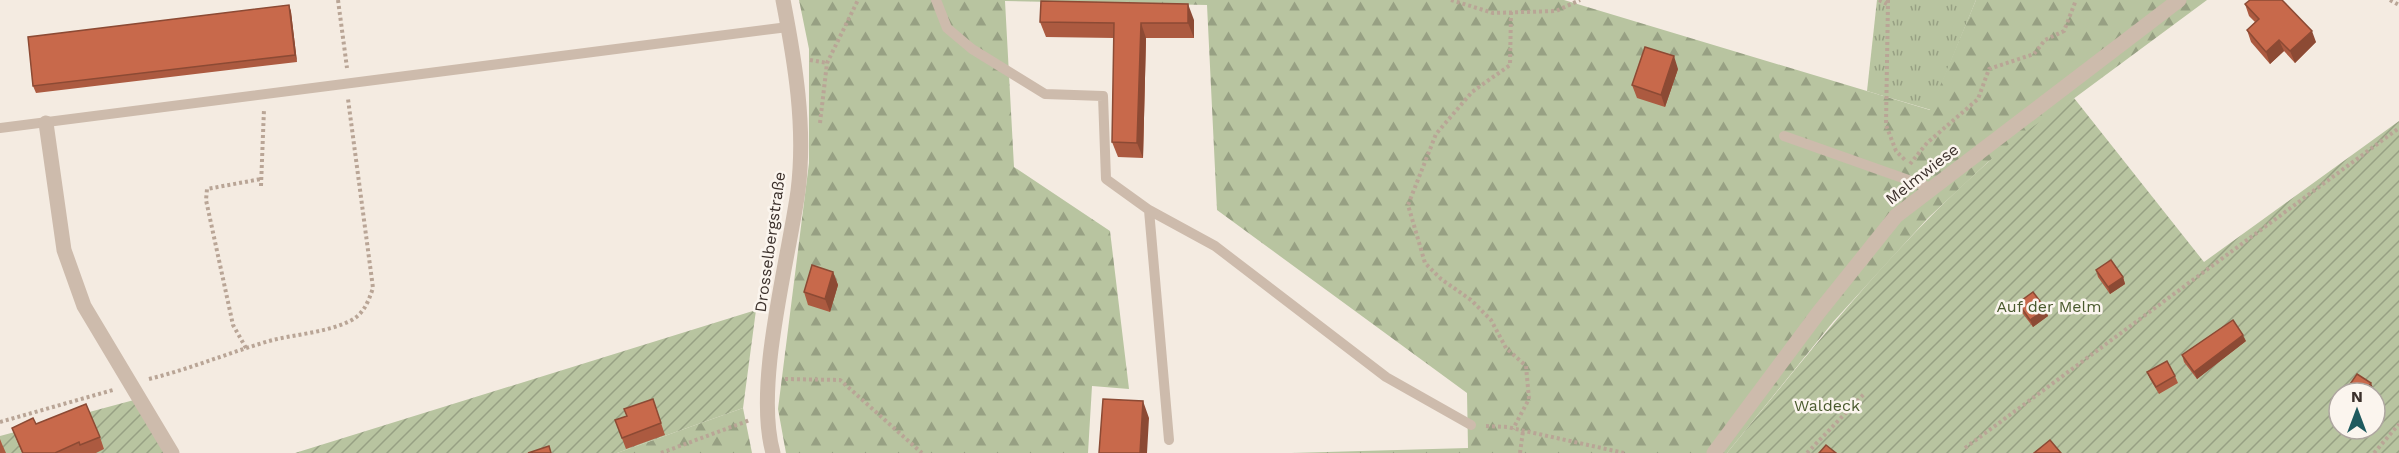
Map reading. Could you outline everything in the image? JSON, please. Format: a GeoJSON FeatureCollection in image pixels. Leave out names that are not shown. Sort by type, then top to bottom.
{"type":"FeatureCollection","features":[{"type":"Feature","properties":{"kind":"street","name":"Drosselbergstraße"},"geometry":{"type":"LineString","coordinates":[[773,453],[768,414],[770,379],[779,304],[798,188],[800,121],[794,56],[783,0]]}},
{"type":"Feature","properties":{"kind":"street","name":"Melmwiese"},"geometry":{"type":"LineString","coordinates":[[1714,453],[1820,312],[1896,216],[2179,0]]}},
{"type":"Feature","properties":{"kind":"street"},"geometry":{"type":"LineString","coordinates":[[46,123],[64,250],[84,306],[172,453]]}},
{"type":"Feature","properties":{"kind":"lane"},"geometry":{"type":"LineString","coordinates":[[936,0],[947,28],[972,49],[1045,94],[1103,96],[1106,179],[1149,210],[1215,246],[1386,377],[1471,425]]}},
{"type":"Feature","properties":{"kind":"lane"},"geometry":{"type":"LineString","coordinates":[[0,128],[788,27]]}},
{"type":"Feature","properties":{"kind":"lane"},"geometry":{"type":"LineString","coordinates":[[1785,136],[1931,188]]}},
{"type":"Feature","properties":{"kind":"lane"},"geometry":{"type":"LineString","coordinates":[[1149,210],[1169,440]]}},
{"type":"Feature","properties":{"kind":"path"},"geometry":{"type":"LineString","coordinates":[[0,422],[181,371],[212,358],[246,348],[351,321],[366,308],[373,288],[352,146],[349,82],[338,0]]}},
{"type":"Feature","properties":{"kind":"path"},"geometry":{"type":"LineString","coordinates":[[1451,0],[1493,13],[1556,11],[1581,0]]}},
{"type":"Feature","properties":{"kind":"path"},"geometry":{"type":"LineString","coordinates":[[1879,0],[1888,2],[1887,125],[1896,151],[1931,188]]}},
{"type":"Feature","properties":{"kind":"path"},"geometry":{"type":"LineString","coordinates":[[1909,165],[1927,143],[1978,99],[1989,69],[2034,54],[2045,40],[2064,31],[2076,0]]}},
{"type":"Feature","properties":{"kind":"path"},"geometry":{"type":"LineString","coordinates":[[2390,0],[2399,5]]}},
{"type":"Feature","properties":{"kind":"path"},"geometry":{"type":"LineString","coordinates":[[1511,12],[1510,65],[1472,92],[1436,134],[1408,205],[1425,263],[1441,279],[1471,300],[1491,321],[1506,348],[1526,366],[1528,399],[1514,429]]}},
{"type":"Feature","properties":{"kind":"path"},"geometry":{"type":"LineString","coordinates":[[261,186],[265,94]]}},
{"type":"Feature","properties":{"kind":"path"},"geometry":{"type":"LineString","coordinates":[[1965,448],[2399,129]]}},
{"type":"Feature","properties":{"kind":"path"},"geometry":{"type":"LineString","coordinates":[[246,348],[233,325],[206,200],[207,189],[261,180]]}},
{"type":"Feature","properties":{"kind":"path"},"geometry":{"type":"LineString","coordinates":[[770,379],[840,380],[922,453]]}},
{"type":"Feature","properties":{"kind":"path"},"geometry":{"type":"LineString","coordinates":[[1807,453],[1864,394]]}},
{"type":"Feature","properties":{"kind":"path"},"geometry":{"type":"LineString","coordinates":[[661,453],[768,414]]}},
{"type":"Feature","properties":{"kind":"path"},"geometry":{"type":"LineString","coordinates":[[2374,453],[2399,424]]}},
{"type":"Feature","properties":{"kind":"path"},"geometry":{"type":"LineString","coordinates":[[1507,427],[1624,453]]}},
{"type":"Feature","properties":{"kind":"path"},"geometry":{"type":"LineString","coordinates":[[1520,453],[1523,431]]}},
{"type":"Feature","properties":{"kind":"green space"},"geometry":{"type":"Polygon","coordinates":[[[799,0],[1564,0],[1930,110],[1976,0],[2207,0],[1988,162],[1928,218],[1833,322],[1727,453],[1291,453],[1468,448],[1467,393],[1217,210],[1207,5],[1005,1],[1014,167],[1110,231],[1129,389],[1092,386],[1088,453],[786,453],[778,409],[809,163],[809,49],[799,0]]]}},
{"type":"Feature","properties":{"kind":"green space"},"geometry":{"type":"Polygon","coordinates":[[[1877,0],[1976,0],[1931,110],[1867,91],[1877,0]]]}},
{"type":"Feature","properties":{"kind":"green space","name":"Auf der Melm"},"geometry":{"type":"Polygon","coordinates":[[[2074,98],[2204,262],[2399,121],[2399,453],[1727,453],[1819,340],[1916,231],[1996,155],[2074,98]]]}},
{"type":"Feature","properties":{"kind":"green space"},"geometry":{"type":"Polygon","coordinates":[[[756,310],[743,408],[617,453],[295,453],[756,310]]]}},
{"type":"Feature","properties":{"kind":"green space"},"geometry":{"type":"Polygon","coordinates":[[[134,400],[165,453],[0,453],[0,436],[134,400]]]}},
{"type":"Feature","properties":{"kind":"green space"},"geometry":{"type":"Polygon","coordinates":[[[743,408],[752,453],[617,453],[743,408]]]}},
{"type":"Feature","properties":{"kind":"building"},"geometry":{"type":"Polygon","coordinates":[[[2250,0],[2282,0],[2312,31],[2290,51],[2279,40],[2266,52],[2247,30],[2259,19],[2245,4],[2250,0]]]}},
{"type":"Feature","properties":{"kind":"building"},"geometry":{"type":"Polygon","coordinates":[[[1041,1],[1188,4],[1188,23],[1141,23],[1137,143],[1112,142],[1114,23],[1040,22],[1041,1]]]}},
{"type":"Feature","properties":{"kind":"building"},"geometry":{"type":"Polygon","coordinates":[[[289,5],[295,55],[33,86],[28,37],[289,5]]]}},
{"type":"Feature","properties":{"kind":"building"},"geometry":{"type":"Polygon","coordinates":[[[1645,47],[1674,56],[1661,95],[1632,85],[1645,47]]]}},
{"type":"Feature","properties":{"kind":"building"},"geometry":{"type":"Polygon","coordinates":[[[2111,260],[2123,277],[2108,287],[2096,270],[2111,260]]]}},
{"type":"Feature","properties":{"kind":"building"},"geometry":{"type":"Polygon","coordinates":[[[812,265],[833,272],[825,299],[804,292],[812,265]]]}},
{"type":"Feature","properties":{"kind":"building"},"geometry":{"type":"Polygon","coordinates":[[[2033,292],[2046,309],[2030,320],[2018,303],[2033,292]]]}},
{"type":"Feature","properties":{"kind":"building"},"geometry":{"type":"Polygon","coordinates":[[[2233,320],[2243,335],[2194,372],[2182,355],[2233,320]]]}},
{"type":"Feature","properties":{"kind":"building"},"geometry":{"type":"Polygon","coordinates":[[[2167,361],[2175,376],[2156,387],[2147,372],[2167,361]]]}},
{"type":"Feature","properties":{"kind":"building"},"geometry":{"type":"Polygon","coordinates":[[[2357,374],[2368,381],[2352,381],[2357,374]]]}},
{"type":"Feature","properties":{"kind":"building"},"geometry":{"type":"Polygon","coordinates":[[[653,399],[661,423],[622,438],[615,420],[627,416],[624,409],[653,399]]]}},
{"type":"Feature","properties":{"kind":"building"},"geometry":{"type":"Polygon","coordinates":[[[1103,399],[1143,401],[1140,453],[1099,453],[1103,399]]]}},
{"type":"Feature","properties":{"kind":"building"},"geometry":{"type":"Polygon","coordinates":[[[86,404],[100,437],[80,445],[79,442],[55,453],[23,453],[12,428],[33,418],[36,424],[86,404]]]}},
{"type":"Feature","properties":{"kind":"building"},"geometry":{"type":"Polygon","coordinates":[[[2050,440],[2061,453],[2034,453],[2050,440]]]}},
{"type":"Feature","properties":{"kind":"building"},"geometry":{"type":"Polygon","coordinates":[[[1826,445],[1836,453],[1819,453],[1826,445]]]}},
{"type":"Feature","properties":{"kind":"building"},"geometry":{"type":"Polygon","coordinates":[[[549,446],[551,453],[528,453],[549,446]]]}},
{"type":"Feature","properties":{"kind":"park label","name":"Waldeck"},"geometry":{"type":"Point","coordinates":[1827,405]}}]}
